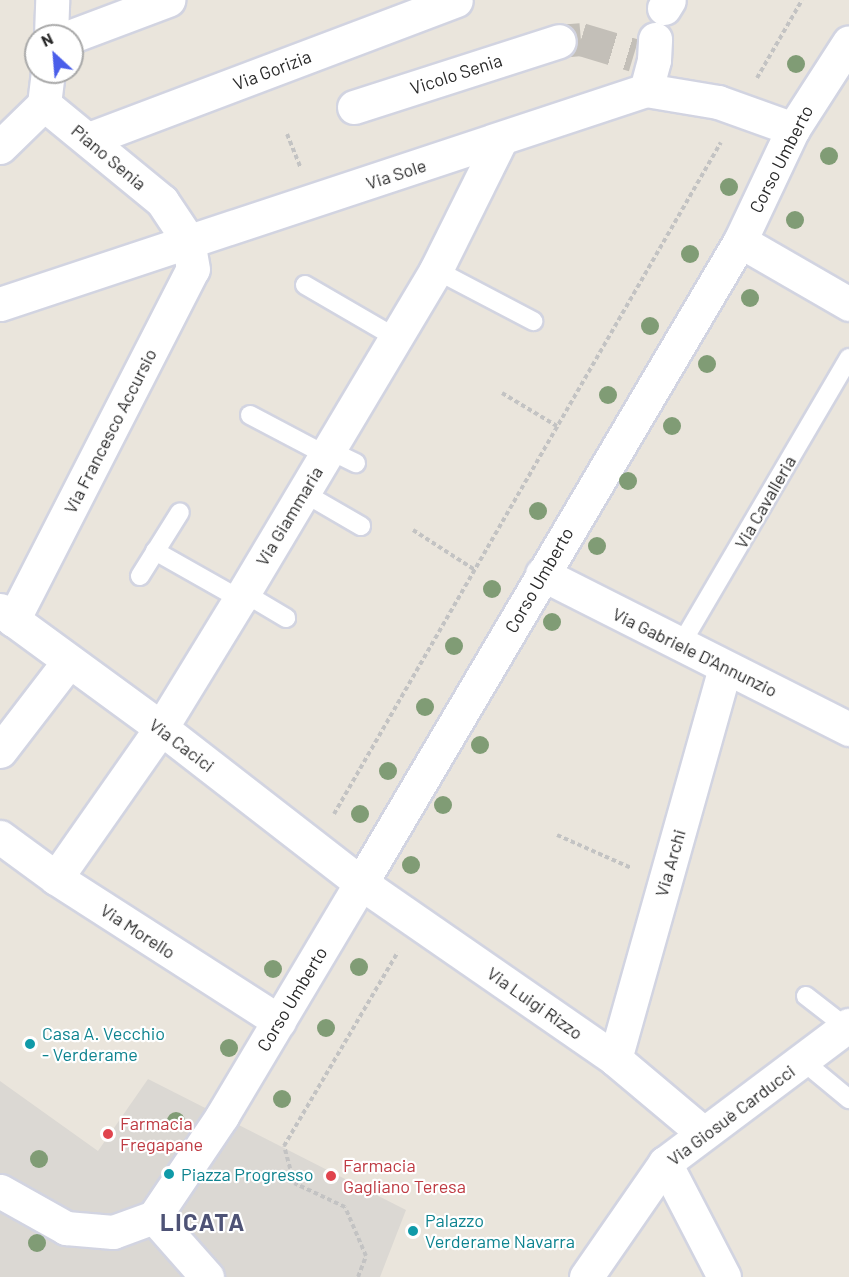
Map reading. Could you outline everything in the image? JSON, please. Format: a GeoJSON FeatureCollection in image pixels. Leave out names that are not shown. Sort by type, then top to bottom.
{"type":"FeatureCollection","features":[{"type":"Feature","properties":{"kind":"street"},"geometry":{"type":"LineString","coordinates":[[51,24],[52,0]]}},
{"type":"Feature","properties":{"kind":"street"},"geometry":{"type":"LineString","coordinates":[[84,32],[168,0]]}},
{"type":"Feature","properties":{"kind":"street","name":"Via Gorizia"},"geometry":{"type":"LineString","coordinates":[[89,139],[456,0]]}},
{"type":"Feature","properties":{"kind":"street","name":"Vicolo Senia"},"geometry":{"type":"LineString","coordinates":[[354,107],[559,41]]}},
{"type":"Feature","properties":{"kind":"street","name":"Corso Umberto"},"geometry":{"type":"LineString","coordinates":[[154,1217],[222,1116],[361,883],[740,241],[793,129],[849,42]]}},
{"type":"Feature","properties":{"kind":"street","name":"Via Sole"},"geometry":{"type":"LineString","coordinates":[[0,304],[188,240],[500,141],[647,61],[718,102],[793,129]]}},
{"type":"Feature","properties":{"kind":"street"},"geometry":{"type":"LineString","coordinates":[[0,147],[44,104],[46,84]]}},
{"type":"Feature","properties":{"kind":"street","name":"Piano Senia"},"geometry":{"type":"LineString","coordinates":[[44,104],[162,201],[188,240]]}},
{"type":"Feature","properties":{"kind":"street","name":"Via Giammaria"},"geometry":{"type":"LineString","coordinates":[[57,878],[161,728],[304,492],[337,456],[396,338],[436,270],[500,141]]}},
{"type":"Feature","properties":{"kind":"street","name":"Via Francesco Accursio"},"geometry":{"type":"LineString","coordinates":[[7,615],[193,269],[188,240]]}},
{"type":"Feature","properties":{"kind":"street"},"geometry":{"type":"LineString","coordinates":[[740,241],[849,304]]}},
{"type":"Feature","properties":{"kind":"street","name":"Via Gabriele D'Annunzio"},"geometry":{"type":"LineString","coordinates":[[542,574],[680,646],[849,729]]}},
{"type":"Feature","properties":{"kind":"street","name":"Via Cacici"},"geometry":{"type":"LineString","coordinates":[[7,615],[161,728],[361,883]]}},
{"type":"Feature","properties":{"kind":"street"},"geometry":{"type":"LineString","coordinates":[[0,751],[69,661]]}},
{"type":"Feature","properties":{"kind":"street","name":"Via Archi"},"geometry":{"type":"LineString","coordinates":[[615,1059],[725,667]]}},
{"type":"Feature","properties":{"kind":"street","name":"Via Morello"},"geometry":{"type":"LineString","coordinates":[[0,837],[57,878],[279,1021]]}},
{"type":"Feature","properties":{"kind":"street","name":"Via Luigi Rizzo"},"geometry":{"type":"LineString","coordinates":[[361,883],[615,1059],[702,1132]]}},
{"type":"Feature","properties":{"kind":"street","name":"Via Giosuè Carducci"},"geometry":{"type":"LineString","coordinates":[[586,1277],[665,1163],[702,1132],[803,1061],[848,1026]]}},
{"type":"Feature","properties":{"kind":"street"},"geometry":{"type":"LineString","coordinates":[[665,1163],[724,1277]]}},
{"type":"Feature","properties":{"kind":"street"},"geometry":{"type":"LineString","coordinates":[[0,1191],[66,1228],[113,1232],[154,1217],[207,1277]]}},
{"type":"Feature","properties":{"kind":"lane"},"geometry":{"type":"LineString","coordinates":[[436,270],[533,321]]}},
{"type":"Feature","properties":{"kind":"lane"},"geometry":{"type":"LineString","coordinates":[[305,285],[396,338]]}},
{"type":"Feature","properties":{"kind":"lane","name":"Via Cavalleria"},"geometry":{"type":"LineString","coordinates":[[680,646],[849,358]]}},
{"type":"Feature","properties":{"kind":"lane"},"geometry":{"type":"LineString","coordinates":[[250,415],[337,456]]}},
{"type":"Feature","properties":{"kind":"lane"},"geometry":{"type":"LineString","coordinates":[[304,492],[361,526]]}},
{"type":"Feature","properties":{"kind":"lane"},"geometry":{"type":"LineString","coordinates":[[140,576],[180,512]]}},
{"type":"Feature","properties":{"kind":"lane"},"geometry":{"type":"LineString","coordinates":[[155,551],[286,618]]}},
{"type":"Feature","properties":{"kind":"lane"},"geometry":{"type":"LineString","coordinates":[[806,996],[848,1026]]}},
{"type":"Feature","properties":{"kind":"lane"},"geometry":{"type":"LineString","coordinates":[[803,1061],[849,1099]]}},
{"type":"Feature","properties":{"kind":"path"},"geometry":{"type":"LineString","coordinates":[[754,84],[802,0]]}},
{"type":"Feature","properties":{"kind":"path"},"geometry":{"type":"LineString","coordinates":[[330,821],[724,136]]}},
{"type":"Feature","properties":{"kind":"path"},"geometry":{"type":"LineString","coordinates":[[502,393],[557,426]]}},
{"type":"Feature","properties":{"kind":"path"},"geometry":{"type":"LineString","coordinates":[[413,530],[474,570]]}},
{"type":"Feature","properties":{"kind":"path"},"geometry":{"type":"LineString","coordinates":[[557,836],[665,883]]}},
{"type":"Feature","properties":{"kind":"path"},"geometry":{"type":"LineString","coordinates":[[358,1277],[366,1256],[345,1207],[294,1183],[284,1146],[401,946]]}},
{"type":"Feature","properties":{"kind":"shaded area","name":"Piazza Progresso"},"geometry":{"type":"Polygon","coordinates":[[[148,1079],[406,1210],[380,1277],[0,1277],[0,1081],[98,1151],[148,1079]]]}},
{"type":"Feature","properties":{"kind":"tunnel"},"geometry":{"type":"LineString","coordinates":[[559,41],[581,39],[634,55]]}},
{"type":"Feature","properties":{"kind":"place","name":"Casa A. Vecchio - Verderame"},"geometry":{"type":"Point","coordinates":[30,1044]}},
{"type":"Feature","properties":{"kind":"place","name":"Farmacia Fregapane"},"geometry":{"type":"Point","coordinates":[108,1134]}},
{"type":"Feature","properties":{"kind":"place","name":"Piazza Progresso"},"geometry":{"type":"Point","coordinates":[169,1174]}},
{"type":"Feature","properties":{"kind":"place","name":"Farmacia Gagliano Teresa"},"geometry":{"type":"Point","coordinates":[331,1176]}},
{"type":"Feature","properties":{"kind":"place","name":"Palazzo Verderame Navarra"},"geometry":{"type":"Point","coordinates":[413,1231]}},
{"type":"Feature","properties":{"kind":"district","name":"LICATA"},"geometry":{"type":"Point","coordinates":[203,1222]}}]}
